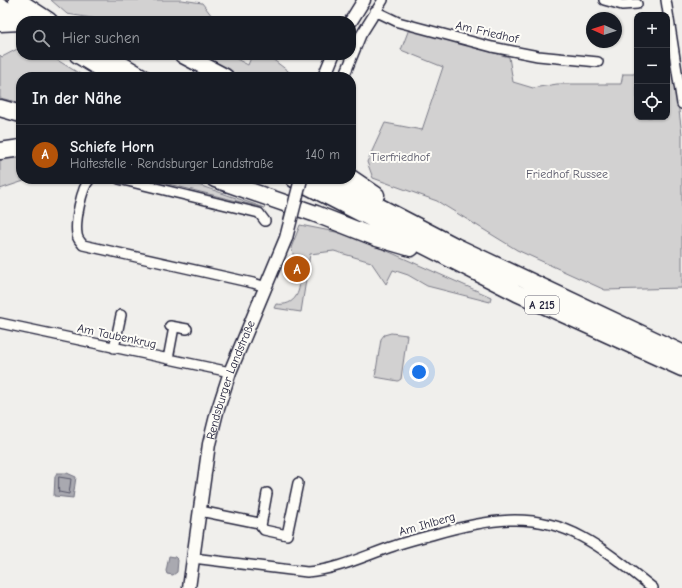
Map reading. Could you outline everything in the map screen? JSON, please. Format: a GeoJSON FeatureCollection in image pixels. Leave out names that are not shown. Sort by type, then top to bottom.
{"type":"FeatureCollection","features":[{"type":"Feature","properties":{"kind":"highway"},"geometry":{"type":"LineString","coordinates":[[17,0],[41,16]]}},
{"type":"Feature","properties":{"kind":"highway"},"geometry":{"type":"LineString","coordinates":[[0,6],[16,17]]}},
{"type":"Feature","properties":{"kind":"highway"},"geometry":{"type":"LineString","coordinates":[[0,23],[16,22]]}},
{"type":"Feature","properties":{"kind":"highway"},"geometry":{"type":"LineString","coordinates":[[86,60],[106,72]]}},
{"type":"Feature","properties":{"kind":"highway"},"geometry":{"type":"LineString","coordinates":[[113,60],[134,72]]}},
{"type":"Feature","properties":{"kind":"highway"},"geometry":{"type":"LineString","coordinates":[[193,60],[215,72]]}},
{"type":"Feature","properties":{"kind":"highway"},"geometry":{"type":"LineString","coordinates":[[0,108],[16,113]]}},
{"type":"Feature","properties":{"kind":"highway"},"geometry":{"type":"LineString","coordinates":[[0,151],[16,149]]}},
{"type":"Feature","properties":{"kind":"highway"},"geometry":{"type":"LineString","coordinates":[[356,182],[452,253]]}},
{"type":"Feature","properties":{"kind":"highway"},"geometry":{"type":"LineString","coordinates":[[229,184],[316,214],[377,238],[452,253]]}},
{"type":"Feature","properties":{"kind":"highway","name":"A 215"},"geometry":{"type":"LineString","coordinates":[[305,184],[452,253],[682,352]]}},
{"type":"Feature","properties":{"kind":"highway","name":"A 215"},"geometry":{"type":"LineString","coordinates":[[335,184],[523,296],[682,368]]}},
{"type":"Feature","properties":{"kind":"street"},"geometry":{"type":"LineString","coordinates":[[354,16],[364,0]]}},
{"type":"Feature","properties":{"kind":"street"},"geometry":{"type":"LineString","coordinates":[[356,47],[361,35],[383,0]]}},
{"type":"Feature","properties":{"kind":"street"},"geometry":{"type":"LineString","coordinates":[[604,0],[622,5],[637,4]]}},
{"type":"Feature","properties":{"kind":"street"},"geometry":{"type":"LineString","coordinates":[[666,0],[682,104]]}},
{"type":"Feature","properties":{"kind":"street","name":"Am Friedhof"},"geometry":{"type":"LineString","coordinates":[[375,11],[398,22],[492,47],[538,56],[598,62]]}},
{"type":"Feature","properties":{"kind":"street"},"geometry":{"type":"LineString","coordinates":[[326,72],[331,60]]}},
{"type":"Feature","properties":{"kind":"street"},"geometry":{"type":"LineString","coordinates":[[346,72],[351,60]]}},
{"type":"Feature","properties":{"kind":"street"},"geometry":{"type":"LineString","coordinates":[[87,184],[76,228],[78,239],[86,247],[246,281],[266,287]]}},
{"type":"Feature","properties":{"kind":"street"},"geometry":{"type":"LineString","coordinates":[[140,184],[259,213],[265,221]]}},
{"type":"Feature","properties":{"kind":"street","name":"Rendsburger Landstraße"},"geometry":{"type":"LineString","coordinates":[[189,588],[210,439],[230,372],[286,238],[300,184]]}},
{"type":"Feature","properties":{"kind":"street"},"geometry":{"type":"LineString","coordinates":[[114,348],[120,315]]}},
{"type":"Feature","properties":{"kind":"street","name":"Am Taubenkrug"},"geometry":{"type":"LineString","coordinates":[[0,323],[230,372]]}},
{"type":"Feature","properties":{"kind":"street"},"geometry":{"type":"LineString","coordinates":[[168,359],[172,326],[187,329]]}},
{"type":"Feature","properties":{"kind":"street"},"geometry":{"type":"LineString","coordinates":[[200,511],[259,522],[264,530],[287,535],[298,483]]}},
{"type":"Feature","properties":{"kind":"street"},"geometry":{"type":"LineString","coordinates":[[261,526],[267,493]]}},
{"type":"Feature","properties":{"kind":"street","name":"Am Ihlberg"},"geometry":{"type":"LineString","coordinates":[[194,554],[307,572],[323,571],[350,563],[394,545],[469,524],[505,519],[519,520],[549,524],[581,536],[602,549],[653,588]]}},
{"type":"Feature","properties":{"kind":"green space"},"geometry":{"type":"Polygon","coordinates":[[[51,0],[182,0],[202,3],[212,16],[79,16],[67,14],[51,0]]]}},
{"type":"Feature","properties":{"kind":"green space","name":"Friedhof Russee"},"geometry":{"type":"Polygon","coordinates":[[[409,29],[509,57],[513,82],[533,88],[557,84],[621,84],[623,74],[634,74],[634,120],[670,120],[670,71],[674,72],[682,134],[682,288],[605,290],[517,250],[437,201],[373,178],[367,162],[385,123],[422,130],[443,67],[401,50],[409,29]]]}},
{"type":"Feature","properties":{"kind":"green space"},"geometry":{"type":"Polygon","coordinates":[[[16,50],[16,60],[57,60],[77,72],[16,72],[16,102],[0,98],[0,55],[2,57],[16,50]]]}},
{"type":"Feature","properties":{"kind":"green space"},"geometry":{"type":"Polygon","coordinates":[[[210,60],[238,60],[248,65],[250,60],[274,60],[289,72],[232,72],[210,60]]]}},
{"type":"Feature","properties":{"kind":"green space"},"geometry":{"type":"Polygon","coordinates":[[[16,157],[16,184],[0,189],[0,160],[16,157]]]}},
{"type":"Feature","properties":{"kind":"green space"},"geometry":{"type":"Polygon","coordinates":[[[168,184],[195,184],[265,208],[168,184]]]}},
{"type":"Feature","properties":{"kind":"green space"},"geometry":{"type":"Polygon","coordinates":[[[300,225],[341,233],[385,250],[491,297],[490,302],[427,286],[408,275],[393,270],[386,284],[371,262],[334,251],[310,254],[301,312],[274,308],[276,304],[288,303],[293,300],[298,291],[300,279],[299,273],[302,272],[300,265],[297,265],[291,248],[300,225]]]}},
{"type":"Feature","properties":{"kind":"green space"},"geometry":{"type":"Polygon","coordinates":[[[391,333],[407,335],[401,379],[398,381],[375,377],[381,339],[384,335],[391,333]]]}},
{"type":"Feature","properties":{"kind":"water"},"geometry":{"type":"Polygon","coordinates":[[[57,473],[67,473],[76,477],[73,498],[54,496],[55,476],[57,473]]]}},
{"type":"Feature","properties":{"kind":"water"},"geometry":{"type":"Polygon","coordinates":[[[169,556],[175,557],[178,560],[177,572],[173,575],[167,574],[166,571],[169,556]]]}},
{"type":"Feature","properties":{"kind":"place","name":"Schiefe Horn"},"geometry":{"type":"Point","coordinates":[297,269]}},
{"type":"Feature","properties":{"kind":"park label","name":"Tierfriedhof"},"geometry":{"type":"Point","coordinates":[400,157]}}]}
